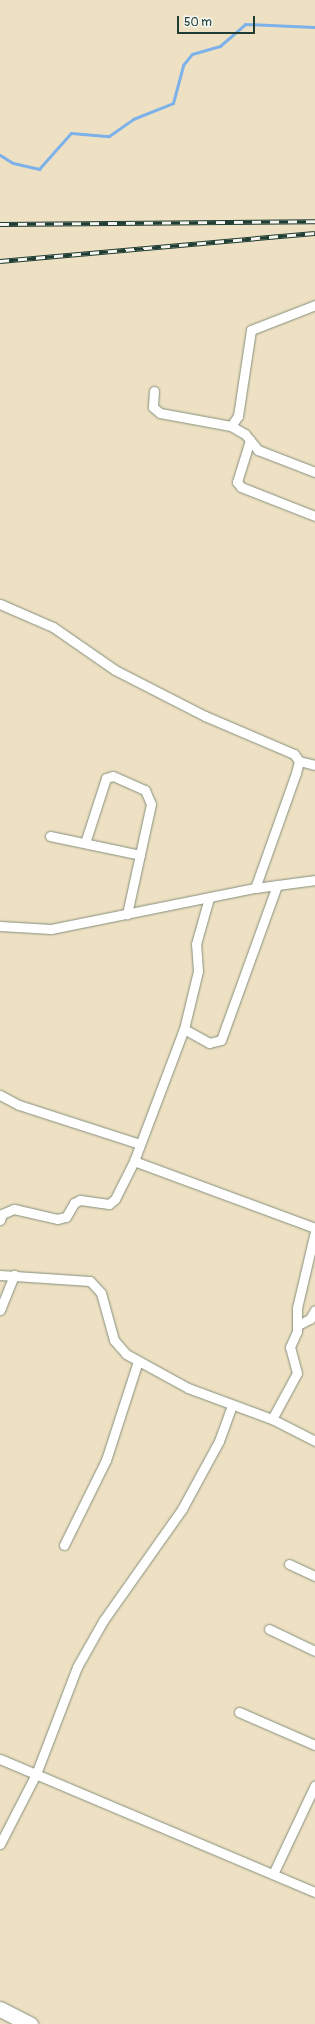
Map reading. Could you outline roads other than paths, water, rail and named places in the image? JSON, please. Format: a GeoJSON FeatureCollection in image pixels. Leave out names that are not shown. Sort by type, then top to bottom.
{"type":"FeatureCollection","features":[{"type":"Feature","properties":{"kind":"highway"},"geometry":{"type":"LineString","coordinates":[[0,2009],[30,2024]]}},
{"type":"Feature","properties":{"kind":"street"},"geometry":{"type":"LineString","coordinates":[[231,426],[238,416],[251,330],[315,305]]}},
{"type":"Feature","properties":{"kind":"street"},"geometry":{"type":"LineString","coordinates":[[154,391],[152,407],[160,414],[231,426],[267,455],[315,472]]}},
{"type":"Feature","properties":{"kind":"street"},"geometry":{"type":"LineString","coordinates":[[250,440],[237,482],[241,487],[315,516]]}},
{"type":"Feature","properties":{"kind":"street"},"geometry":{"type":"LineString","coordinates":[[0,604],[53,627],[115,670],[205,716],[287,750],[299,761],[315,765]]}},
{"type":"Feature","properties":{"kind":"street"},"geometry":{"type":"LineString","coordinates":[[255,888],[299,761]]}},
{"type":"Feature","properties":{"kind":"street"},"geometry":{"type":"LineString","coordinates":[[85,843],[102,785],[113,776],[145,790],[150,798],[140,855],[127,914]]}},
{"type":"Feature","properties":{"kind":"street"},"geometry":{"type":"LineString","coordinates":[[50,836],[140,855]]}},
{"type":"Feature","properties":{"kind":"street"},"geometry":{"type":"LineString","coordinates":[[0,926],[51,929],[255,888],[315,880]]}},
{"type":"Feature","properties":{"kind":"street"},"geometry":{"type":"LineString","coordinates":[[184,1029],[209,1043],[221,1040],[277,885]]}},
{"type":"Feature","properties":{"kind":"street"},"geometry":{"type":"LineString","coordinates":[[0,1220],[8,1209],[57,1219],[66,1217],[74,1204],[80,1200],[109,1204],[134,1161],[184,1029],[198,971],[196,944],[209,898]]}},
{"type":"Feature","properties":{"kind":"street"},"geometry":{"type":"LineString","coordinates":[[0,1094],[19,1105],[140,1144]]}},
{"type":"Feature","properties":{"kind":"street"},"geometry":{"type":"LineString","coordinates":[[134,1161],[315,1230],[313,1248],[297,1308],[298,1325],[290,1347],[296,1360],[297,1373],[272,1419]]}},
{"type":"Feature","properties":{"kind":"street"},"geometry":{"type":"LineString","coordinates":[[0,1275],[76,1278],[98,1285],[114,1340],[119,1348],[138,1361],[188,1388],[232,1406],[272,1419],[315,1441]]}},
{"type":"Feature","properties":{"kind":"street"},"geometry":{"type":"LineString","coordinates":[[0,1310],[14,1275]]}},
{"type":"Feature","properties":{"kind":"street"},"geometry":{"type":"LineString","coordinates":[[298,1325],[310,1318],[315,1310]]}},
{"type":"Feature","properties":{"kind":"street"},"geometry":{"type":"LineString","coordinates":[[64,1545],[106,1460],[138,1361]]}},
{"type":"Feature","properties":{"kind":"street"},"geometry":{"type":"LineString","coordinates":[[0,1844],[36,1774],[77,1667],[103,1622],[182,1509],[219,1441],[232,1406]]}},
{"type":"Feature","properties":{"kind":"street"},"geometry":{"type":"LineString","coordinates":[[288,1564],[315,1576]]}},
{"type":"Feature","properties":{"kind":"street"},"geometry":{"type":"LineString","coordinates":[[269,1629],[315,1651]]}},
{"type":"Feature","properties":{"kind":"street"},"geometry":{"type":"LineString","coordinates":[[239,1712],[315,1745]]}},
{"type":"Feature","properties":{"kind":"street"},"geometry":{"type":"LineString","coordinates":[[0,1759],[315,1892]]}},
{"type":"Feature","properties":{"kind":"street"},"geometry":{"type":"LineString","coordinates":[[273,1874],[315,1785]]}},
{"type":"Feature","properties":{"kind":"waterway"},"geometry":{"type":"LineString","coordinates":[[0,155],[13,163],[39,169],[71,133],[109,136],[133,119],[173,103],[183,65],[192,54],[220,46],[245,24],[315,27]]}},
{"type":"Feature","properties":{"kind":"railway"},"geometry":{"type":"LineString","coordinates":[[0,224],[315,221]]}},
{"type":"Feature","properties":{"kind":"railway"},"geometry":{"type":"LineString","coordinates":[[0,261],[315,233]]}}]}
